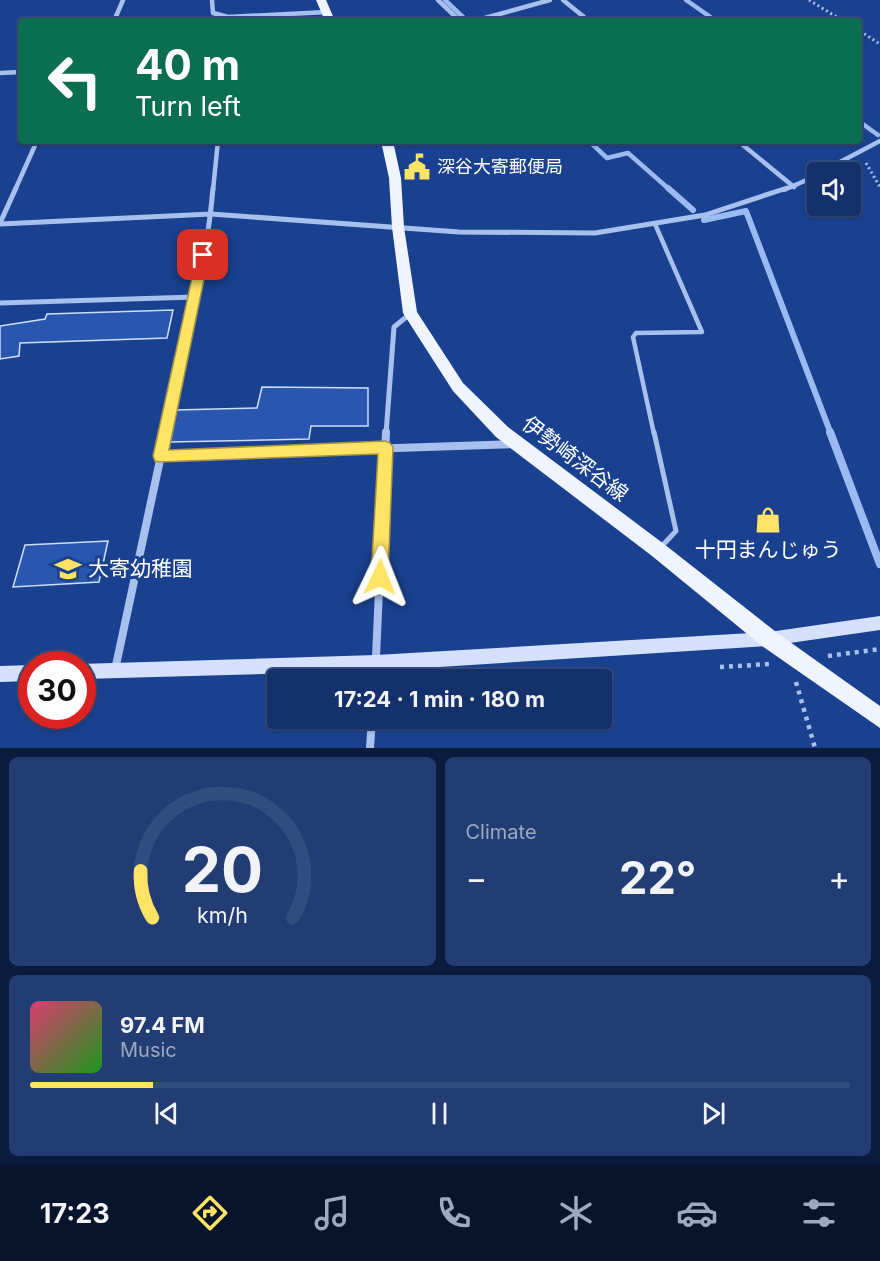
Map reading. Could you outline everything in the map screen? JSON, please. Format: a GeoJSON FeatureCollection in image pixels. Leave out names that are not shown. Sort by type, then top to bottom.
{"type":"FeatureCollection","features":[{"type":"Feature","properties":{"kind":"main road"},"geometry":{"type":"LineString","coordinates":[[321,0],[328,17]]}},
{"type":"Feature","properties":{"kind":"main road","name":"伊勢崎深谷線"},"geometry":{"type":"LineString","coordinates":[[389,144],[395,178],[398,227],[410,314],[458,387],[502,432],[658,550],[769,639],[880,718]]}},
{"type":"Feature","properties":{"kind":"street"},"geometry":{"type":"LineString","coordinates":[[115,18],[123,0]]}},
{"type":"Feature","properties":{"kind":"street"},"geometry":{"type":"LineString","coordinates":[[212,0],[213,13],[226,18]]}},
{"type":"Feature","properties":{"kind":"street"},"geometry":{"type":"LineString","coordinates":[[438,0],[457,18]]}},
{"type":"Feature","properties":{"kind":"street"},"geometry":{"type":"LineString","coordinates":[[485,18],[550,0]]}},
{"type":"Feature","properties":{"kind":"street"},"geometry":{"type":"LineString","coordinates":[[563,0],[585,18]]}},
{"type":"Feature","properties":{"kind":"street"},"geometry":{"type":"LineString","coordinates":[[278,18],[328,17]]}},
{"type":"Feature","properties":{"kind":"street"},"geometry":{"type":"LineString","coordinates":[[0,73],[18,72]]}},
{"type":"Feature","properties":{"kind":"street"},"geometry":{"type":"LineString","coordinates":[[841,162],[880,141]]}},
{"type":"Feature","properties":{"kind":"street"},"geometry":{"type":"LineString","coordinates":[[36,144],[0,224],[211,214],[522,234],[594,233],[705,215],[794,187],[807,180]]}},
{"type":"Feature","properties":{"kind":"street"},"geometry":{"type":"LineString","coordinates":[[115,670],[195,297],[211,214],[218,144]]}},
{"type":"Feature","properties":{"kind":"street"},"geometry":{"type":"LineString","coordinates":[[742,144],[794,187]]}},
{"type":"Feature","properties":{"kind":"street"},"geometry":{"type":"LineString","coordinates":[[0,303],[195,297]]}},
{"type":"Feature","properties":{"kind":"street"},"geometry":{"type":"LineString","coordinates":[[376,669],[385,447],[394,327],[410,314]]}},
{"type":"Feature","properties":{"kind":"street"},"geometry":{"type":"LineString","coordinates":[[160,456],[518,444]]}},
{"type":"Feature","properties":{"kind":"street"},"geometry":{"type":"LineString","coordinates":[[96,671],[376,663],[769,639],[880,623]]}},
{"type":"Feature","properties":{"kind":"street"},"geometry":{"type":"LineString","coordinates":[[0,674],[18,673]]}},
{"type":"Feature","properties":{"kind":"street"},"geometry":{"type":"LineString","coordinates":[[370,748],[371,729]]}},
{"type":"Feature","properties":{"kind":"lane"},"geometry":{"type":"LineString","coordinates":[[655,224],[702,328],[702,332],[636,333],[633,337],[676,531],[658,550]]}},
{"type":"Feature","properties":{"kind":"path"},"geometry":{"type":"LineString","coordinates":[[809,0],[838,18]]}},
{"type":"Feature","properties":{"kind":"path"},"geometry":{"type":"LineString","coordinates":[[862,32],[880,44]]}},
{"type":"Feature","properties":{"kind":"path"},"geometry":{"type":"LineString","coordinates":[[858,153],[880,187]]}},
{"type":"Feature","properties":{"kind":"path"},"geometry":{"type":"LineString","coordinates":[[843,654],[880,648]]}},
{"type":"Feature","properties":{"kind":"path"},"geometry":{"type":"LineString","coordinates":[[788,652],[815,748]]}},
{"type":"Feature","properties":{"kind":"path"},"geometry":{"type":"LineString","coordinates":[[720,667],[770,664]]}},
{"type":"Feature","properties":{"kind":"building"},"geometry":{"type":"Polygon","coordinates":[[[173,310],[167,338],[20,343],[19,356],[0,359],[0,326],[45,319],[47,314],[173,310]]]}},
{"type":"Feature","properties":{"kind":"building"},"geometry":{"type":"Polygon","coordinates":[[[262,387],[368,388],[368,426],[311,426],[309,439],[170,442],[176,410],[257,408],[262,387]]]}},
{"type":"Feature","properties":{"kind":"building"},"geometry":{"type":"Polygon","coordinates":[[[108,541],[99,582],[13,587],[25,545],[108,541]]]}},
{"type":"Feature","properties":{"kind":"waterway"},"geometry":{"type":"LineString","coordinates":[[445,0],[464,18]]}},
{"type":"Feature","properties":{"kind":"waterway"},"geometry":{"type":"LineString","coordinates":[[686,0],[712,18]]}},
{"type":"Feature","properties":{"kind":"waterway"},"geometry":{"type":"LineString","coordinates":[[862,123],[878,135]]}},
{"type":"Feature","properties":{"kind":"waterway"},"geometry":{"type":"LineString","coordinates":[[592,144],[607,158],[628,153],[670,190]]}},
{"type":"Feature","properties":{"kind":"waterway"},"geometry":{"type":"LineString","coordinates":[[668,188],[693,210]]}},
{"type":"Feature","properties":{"kind":"waterway"},"geometry":{"type":"LineString","coordinates":[[704,220],[746,211],[831,434]]}},
{"type":"Feature","properties":{"kind":"waterway"},"geometry":{"type":"LineString","coordinates":[[830,432],[880,564]]}},
{"type":"Feature","properties":{"kind":"place","name":"深谷大寄郵便局"},"geometry":{"type":"Point","coordinates":[417,167]}},
{"type":"Feature","properties":{"kind":"place","name":"十円まんじゅう"},"geometry":{"type":"Point","coordinates":[768,520]}},
{"type":"Feature","properties":{"kind":"place","name":"大寄幼稚園"},"geometry":{"type":"Point","coordinates":[68,569]}},
{"type":"Feature","properties":{"kind":"route"},"geometry":{"type":"LineString","coordinates":[[203,255],[160,456],[385,447],[380,577]]}}]}
